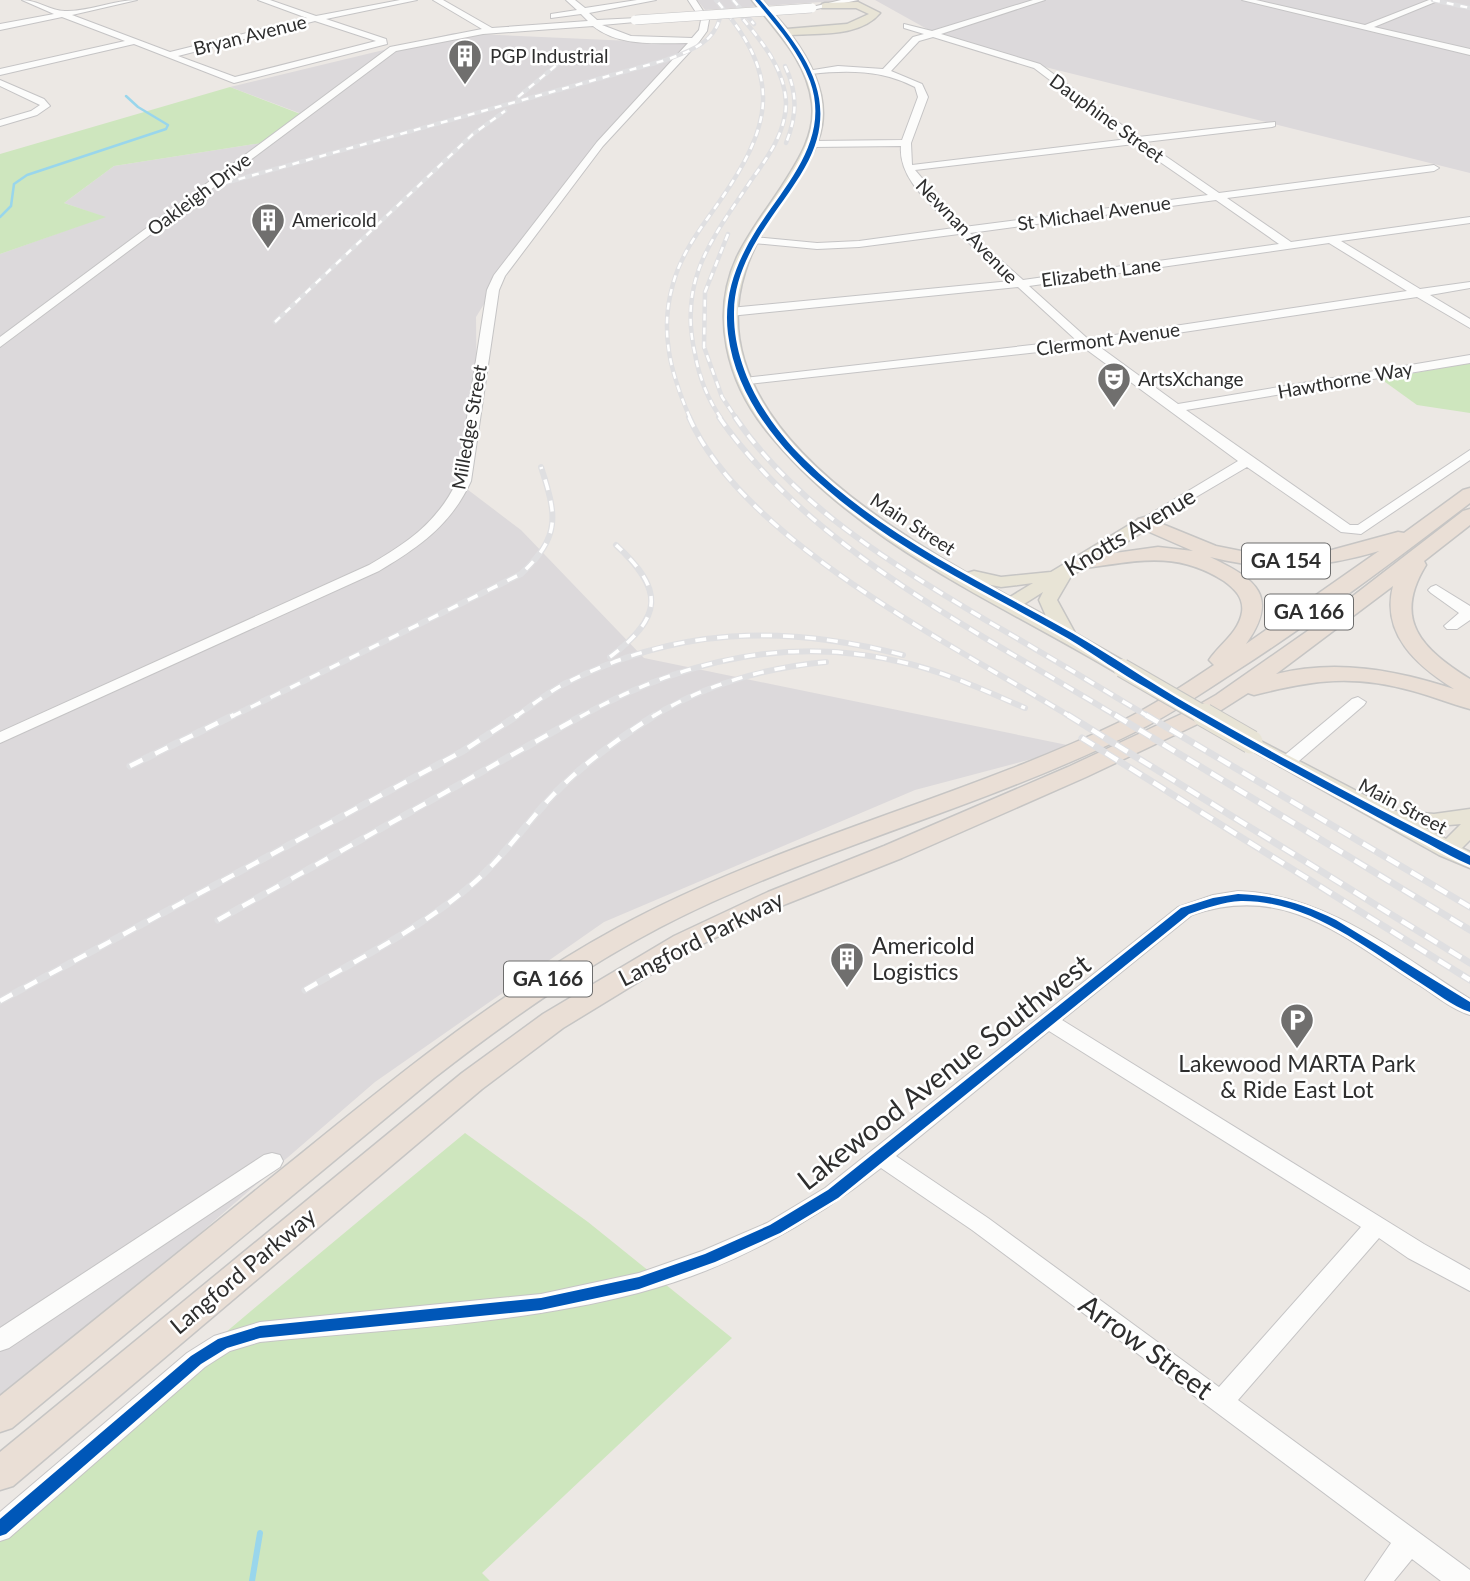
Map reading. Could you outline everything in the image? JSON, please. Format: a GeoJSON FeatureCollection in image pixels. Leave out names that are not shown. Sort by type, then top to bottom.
{"type":"FeatureCollection","features":[{"type":"Feature","properties":{"kind":"highway","name":"Langford Parkway"},"geometry":{"type":"LineString","coordinates":[[0,1474],[472,1081],[553,1021],[707,931],[777,898],[893,852],[1077,772],[1224,700],[1317,635],[1436,531],[1470,494]]}},
{"type":"Feature","properties":{"kind":"highway","name":"Langford Parkway"},"geometry":{"type":"LineString","coordinates":[[0,1417],[424,1070],[483,1023],[534,988],[593,952],[701,897],[1007,780],[1133,724],[1186,693],[1436,531],[1470,515]]}},
{"type":"Feature","properties":{"kind":"highway","name":"GA 154"},"geometry":{"type":"LineString","coordinates":[[1139,527],[1211,551],[1269,561],[1301,561],[1352,553],[1436,531]]}},
{"type":"Feature","properties":{"kind":"highway"},"geometry":{"type":"LineString","coordinates":[[1139,527],[1228,572],[1245,586],[1253,602],[1252,622],[1234,646],[1186,693]]}},
{"type":"Feature","properties":{"kind":"highway"},"geometry":{"type":"LineString","coordinates":[[1436,531],[1405,579],[1398,599],[1398,608],[1405,630],[1421,652],[1441,670],[1470,689]]}},
{"type":"Feature","properties":{"kind":"highway"},"geometry":{"type":"LineString","coordinates":[[1071,568],[1158,553],[1196,558]]}},
{"type":"Feature","properties":{"kind":"highway"},"geometry":{"type":"LineString","coordinates":[[1224,700],[1264,684],[1302,675],[1332,673],[1406,681],[1470,702]]}},
{"type":"Feature","properties":{"kind":"main road","name":"Main Street"},"geometry":{"type":"LineString","coordinates":[[757,0],[785,32],[811,71],[819,105],[813,144],[753,240],[737,272],[730,312],[733,344],[744,382],[771,426],[801,461],[828,486],[887,531],[948,569],[1286,762],[1470,862]]}},
{"type":"Feature","properties":{"kind":"main road"},"geometry":{"type":"LineString","coordinates":[[860,0],[870,5],[875,13]]}},
{"type":"Feature","properties":{"kind":"main road"},"geometry":{"type":"LineString","coordinates":[[825,6],[858,5],[875,13]]}},
{"type":"Feature","properties":{"kind":"main road"},"geometry":{"type":"LineString","coordinates":[[785,32],[864,23],[875,13]]}},
{"type":"Feature","properties":{"kind":"main road"},"geometry":{"type":"LineString","coordinates":[[773,19],[800,27],[830,28]]}},
{"type":"Feature","properties":{"kind":"main road","name":"Knotts Avenue"},"geometry":{"type":"LineString","coordinates":[[1011,604],[1139,527]]}},
{"type":"Feature","properties":{"kind":"main road"},"geometry":{"type":"LineString","coordinates":[[948,569],[1002,582],[1028,580],[1071,568]]}},
{"type":"Feature","properties":{"kind":"main road"},"geometry":{"type":"LineString","coordinates":[[1071,568],[1048,600],[1058,623],[1073,638]]}},
{"type":"Feature","properties":{"kind":"main road"},"geometry":{"type":"LineString","coordinates":[[1379,814],[1434,821],[1470,816]]}},
{"type":"Feature","properties":{"kind":"main road"},"geometry":{"type":"LineString","coordinates":[[1447,850],[1470,827]]}},
{"type":"Feature","properties":{"kind":"street"},"geometry":{"type":"LineString","coordinates":[[26,0],[234,80],[384,42]]}},
{"type":"Feature","properties":{"kind":"street"},"geometry":{"type":"LineString","coordinates":[[0,27],[133,0]]}},
{"type":"Feature","properties":{"kind":"street"},"geometry":{"type":"LineString","coordinates":[[262,0],[400,47],[452,34],[489,30],[599,26],[623,21],[812,8],[854,0]]}},
{"type":"Feature","properties":{"kind":"street","name":"Bryan Avenue"},"geometry":{"type":"LineString","coordinates":[[170,55],[317,18],[413,0]]}},
{"type":"Feature","properties":{"kind":"street"},"geometry":{"type":"LineString","coordinates":[[438,0],[489,30]]}},
{"type":"Feature","properties":{"kind":"street"},"geometry":{"type":"LineString","coordinates":[[570,0],[586,11],[599,26],[622,37],[692,45],[703,31],[705,20],[692,0]]}},
{"type":"Feature","properties":{"kind":"street"},"geometry":{"type":"LineString","coordinates":[[502,24],[652,0]]}},
{"type":"Feature","properties":{"kind":"street"},"geometry":{"type":"LineString","coordinates":[[884,73],[916,39],[1041,0]]}},
{"type":"Feature","properties":{"kind":"street"},"geometry":{"type":"LineString","coordinates":[[1247,0],[1470,52]]}},
{"type":"Feature","properties":{"kind":"street"},"geometry":{"type":"LineString","coordinates":[[1365,27],[1436,0]]}},
{"type":"Feature","properties":{"kind":"street","name":"Dauphine Street"},"geometry":{"type":"LineString","coordinates":[[907,26],[1037,66],[1137,141],[1290,246]]}},
{"type":"Feature","properties":{"kind":"street"},"geometry":{"type":"LineString","coordinates":[[0,72],[134,41]]}},
{"type":"Feature","properties":{"kind":"street","name":"Milledge Street"},"geometry":{"type":"LineString","coordinates":[[0,738],[374,568],[412,546],[443,520],[456,501],[464,481],[489,304],[500,275],[600,144],[692,45]]}},
{"type":"Feature","properties":{"kind":"street","name":"Oakleigh Drive"},"geometry":{"type":"LineString","coordinates":[[0,343],[393,49],[400,47]]}},
{"type":"Feature","properties":{"kind":"street","name":"Newnan Avenue"},"geometry":{"type":"LineString","coordinates":[[811,71],[854,69],[884,73],[911,81],[923,92],[905,148],[908,169],[962,231],[1086,343],[1248,461],[1346,528],[1361,530],[1470,454]]}},
{"type":"Feature","properties":{"kind":"street"},"geometry":{"type":"LineString","coordinates":[[0,83],[45,106],[34,113],[0,123]]}},
{"type":"Feature","properties":{"kind":"street"},"geometry":{"type":"LineString","coordinates":[[908,169],[1272,124]]}},
{"type":"Feature","properties":{"kind":"street"},"geometry":{"type":"LineString","coordinates":[[813,144],[905,148]]}},
{"type":"Feature","properties":{"kind":"street","name":"St Michael Avenue"},"geometry":{"type":"LineString","coordinates":[[753,240],[843,246],[1434,168]]}},
{"type":"Feature","properties":{"kind":"street","name":"Elizabeth Lane"},"geometry":{"type":"LineString","coordinates":[[730,312],[1018,284],[1470,220]]}},
{"type":"Feature","properties":{"kind":"street"},"geometry":{"type":"LineString","coordinates":[[1331,240],[1470,324]]}},
{"type":"Feature","properties":{"kind":"street","name":"Clermont Avenue"},"geometry":{"type":"LineString","coordinates":[[744,382],[1086,343],[1470,285]]}},
{"type":"Feature","properties":{"kind":"street","name":"Hawthorne Way"},"geometry":{"type":"LineString","coordinates":[[1178,408],[1470,359]]}},
{"type":"Feature","properties":{"kind":"street","name":"Knotts Avenue"},"geometry":{"type":"LineString","coordinates":[[1139,527],[1248,461]]}},
{"type":"Feature","properties":{"kind":"street"},"geometry":{"type":"LineString","coordinates":[[1436,590],[1470,612],[1452,626]]}},
{"type":"Feature","properties":{"kind":"street"},"geometry":{"type":"LineString","coordinates":[[1286,762],[1358,702]]}},
{"type":"Feature","properties":{"kind":"street","name":"Lakewood Avenue Southwest"},"geometry":{"type":"LineString","coordinates":[[0,1529],[197,1360],[223,1343],[260,1332],[541,1304],[639,1283],[710,1258],[775,1228],[833,1194],[1185,911],[1205,902],[1253,897],[1306,908],[1333,921],[1470,1008]]}},
{"type":"Feature","properties":{"kind":"street"},"geometry":{"type":"LineString","coordinates":[[1048,1021],[1376,1226],[1470,1281]]}},
{"type":"Feature","properties":{"kind":"street","name":"Arrow Street"},"geometry":{"type":"LineString","coordinates":[[881,1157],[980,1224],[1463,1581]]}},
{"type":"Feature","properties":{"kind":"street"},"geometry":{"type":"LineString","coordinates":[[3,1333],[272,1161]]}},
{"type":"Feature","properties":{"kind":"street"},"geometry":{"type":"LineString","coordinates":[[1221,1402],[1376,1226]]}},
{"type":"Feature","properties":{"kind":"street"},"geometry":{"type":"LineString","coordinates":[[1378,1581],[1409,1541]]}},
{"type":"Feature","properties":{"kind":"shaded area"},"geometry":{"type":"Polygon","coordinates":[[[697,0],[852,0],[705,10],[697,0]]]}},
{"type":"Feature","properties":{"kind":"shaded area"},"geometry":{"type":"Polygon","coordinates":[[[875,0],[1470,0],[1470,173],[1029,63],[936,34],[875,0]]]}},
{"type":"Feature","properties":{"kind":"shaded area"},"geometry":{"type":"Polygon","coordinates":[[[454,33],[698,44],[683,50],[584,170],[505,270],[476,317],[477,414],[459,483],[521,530],[644,658],[1077,747],[915,790],[604,922],[375,1082],[0,1406],[0,254],[104,217],[64,203],[114,166],[273,141],[302,114],[230,87],[454,33]]]}},
{"type":"Feature","properties":{"kind":"green space"},"geometry":{"type":"Polygon","coordinates":[[[230,87],[303,115],[274,141],[114,166],[64,203],[106,217],[0,254],[0,154],[230,87]]]}},
{"type":"Feature","properties":{"kind":"green space"},"geometry":{"type":"Polygon","coordinates":[[[1470,363],[1470,413],[1417,405],[1381,379],[1470,363]]]}},
{"type":"Feature","properties":{"kind":"green space"},"geometry":{"type":"Polygon","coordinates":[[[465,1133],[588,1222],[732,1338],[482,1573],[490,1581],[0,1581],[0,1533],[171,1379],[465,1133]]]}},
{"type":"Feature","properties":{"kind":"waterway"},"geometry":{"type":"LineString","coordinates":[[0,217],[11,206],[14,184],[27,175],[166,129],[168,125],[138,107],[126,96]]}},
{"type":"Feature","properties":{"kind":"waterway"},"geometry":{"type":"LineString","coordinates":[[252,1581],[260,1533]]}},
{"type":"Feature","properties":{"kind":"railway"},"geometry":{"type":"LineString","coordinates":[[690,418],[677,385],[669,352],[667,319],[673,284],[692,242],[750,150],[759,126],[763,102],[761,78],[753,54],[738,28],[716,0]]}},
{"type":"Feature","properties":{"kind":"railway"},"geometry":{"type":"LineString","coordinates":[[733,0],[754,24]]}},
{"type":"Feature","properties":{"kind":"railway"},"geometry":{"type":"LineString","coordinates":[[1433,0],[1470,8]]}},
{"type":"Feature","properties":{"kind":"railway"},"geometry":{"type":"LineString","coordinates":[[225,183],[666,60],[691,50],[706,40],[717,27],[720,18]]}},
{"type":"Feature","properties":{"kind":"railway"},"geometry":{"type":"LineString","coordinates":[[721,418],[705,388],[695,354],[691,327],[695,281],[712,241],[775,144],[783,124],[786,103],[782,79],[777,68],[765,47],[743,19]]}},
{"type":"Feature","properties":{"kind":"railway"},"geometry":{"type":"LineString","coordinates":[[518,97],[559,63]]}},
{"type":"Feature","properties":{"kind":"railway"},"geometry":{"type":"LineString","coordinates":[[785,66],[794,95],[794,114],[786,143]]}},
{"type":"Feature","properties":{"kind":"railway"},"geometry":{"type":"LineString","coordinates":[[275,322],[473,134],[505,111]]}},
{"type":"Feature","properties":{"kind":"railway"},"geometry":{"type":"LineString","coordinates":[[728,234],[705,292],[704,347],[722,397],[736,418]]}},
{"type":"Feature","properties":{"kind":"railway"},"geometry":{"type":"LineString","coordinates":[[689,417],[717,463],[756,507],[804,548],[858,588],[1071,717]]}},
{"type":"Feature","properties":{"kind":"railway"},"geometry":{"type":"LineString","coordinates":[[719,417],[757,465],[801,509],[850,549],[956,620],[1118,717]]}},
{"type":"Feature","properties":{"kind":"railway"},"geometry":{"type":"LineString","coordinates":[[735,417],[787,479],[850,533],[954,601],[1149,717]]}},
{"type":"Feature","properties":{"kind":"railway"},"geometry":{"type":"LineString","coordinates":[[231,717],[521,574],[543,548],[552,525],[550,499],[541,467]]}},
{"type":"Feature","properties":{"kind":"railway"},"geometry":{"type":"LineString","coordinates":[[610,657],[640,629],[648,616],[651,603],[650,590],[643,576],[616,545]]}},
{"type":"Feature","properties":{"kind":"railway"},"geometry":{"type":"LineString","coordinates":[[517,716],[564,684],[606,665],[647,651],[689,642],[730,636],[815,638],[903,655]]}},
{"type":"Feature","properties":{"kind":"railway"},"geometry":{"type":"LineString","coordinates":[[580,717],[659,680],[699,667],[781,652],[824,651],[866,655],[925,668],[1025,708]]}},
{"type":"Feature","properties":{"kind":"railway"},"geometry":{"type":"LineString","coordinates":[[652,717],[693,695],[736,679],[780,668],[826,662]]}},
{"type":"Feature","properties":{"kind":"railway"},"geometry":{"type":"LineString","coordinates":[[130,766],[234,715]]}},
{"type":"Feature","properties":{"kind":"railway"},"geometry":{"type":"LineString","coordinates":[[218,920],[583,715]]}},
{"type":"Feature","properties":{"kind":"railway"},"geometry":{"type":"LineString","coordinates":[[1068,715],[1470,963]]}},
{"type":"Feature","properties":{"kind":"railway"},"geometry":{"type":"LineString","coordinates":[[1115,715],[1470,930]]}},
{"type":"Feature","properties":{"kind":"railway"},"geometry":{"type":"LineString","coordinates":[[1146,715],[1470,907]]}},
{"type":"Feature","properties":{"kind":"railway"},"geometry":{"type":"LineString","coordinates":[[0,1001],[463,751],[517,716]]}},
{"type":"Feature","properties":{"kind":"railway"},"geometry":{"type":"LineString","coordinates":[[305,990],[393,940],[456,897],[487,871],[565,783],[602,752],[652,717]]}},
{"type":"Feature","properties":{"kind":"railway"},"geometry":{"type":"LineString","coordinates":[[1082,738],[1470,980]]}},
{"type":"Feature","properties":{"kind":"cycle path"},"geometry":{"type":"LineString","coordinates":[[757,0],[796,48],[814,84],[818,103],[818,123],[813,144],[750,248],[736,279],[731,301],[731,334],[742,375],[762,413],[787,446],[831,489],[895,537],[1070,636],[1228,731],[1470,861]]}},
{"type":"Feature","properties":{"kind":"cycle path"},"geometry":{"type":"LineString","coordinates":[[0,1529],[196,1360],[223,1343],[260,1332],[541,1304],[639,1283],[710,1258],[775,1229],[833,1194],[1185,911],[1238,898],[1263,898],[1310,911],[1355,935],[1470,1008]]}},
{"type":"Feature","properties":{"kind":"place","name":"PGP Industrial"},"geometry":{"type":"Point","coordinates":[465,86]}},
{"type":"Feature","properties":{"kind":"place","name":"Americold"},"geometry":{"type":"Point","coordinates":[268,250]}},
{"type":"Feature","properties":{"kind":"place","name":"ArtsXchange"},"geometry":{"type":"Point","coordinates":[1114,409]}},
{"type":"Feature","properties":{"kind":"place","name":"Americold Logistics"},"geometry":{"type":"Point","coordinates":[847,989]}},
{"type":"Feature","properties":{"kind":"place","name":"Lakewood MARTA Park & Ride East Lot"},"geometry":{"type":"Point","coordinates":[1297,1050]}}]}
